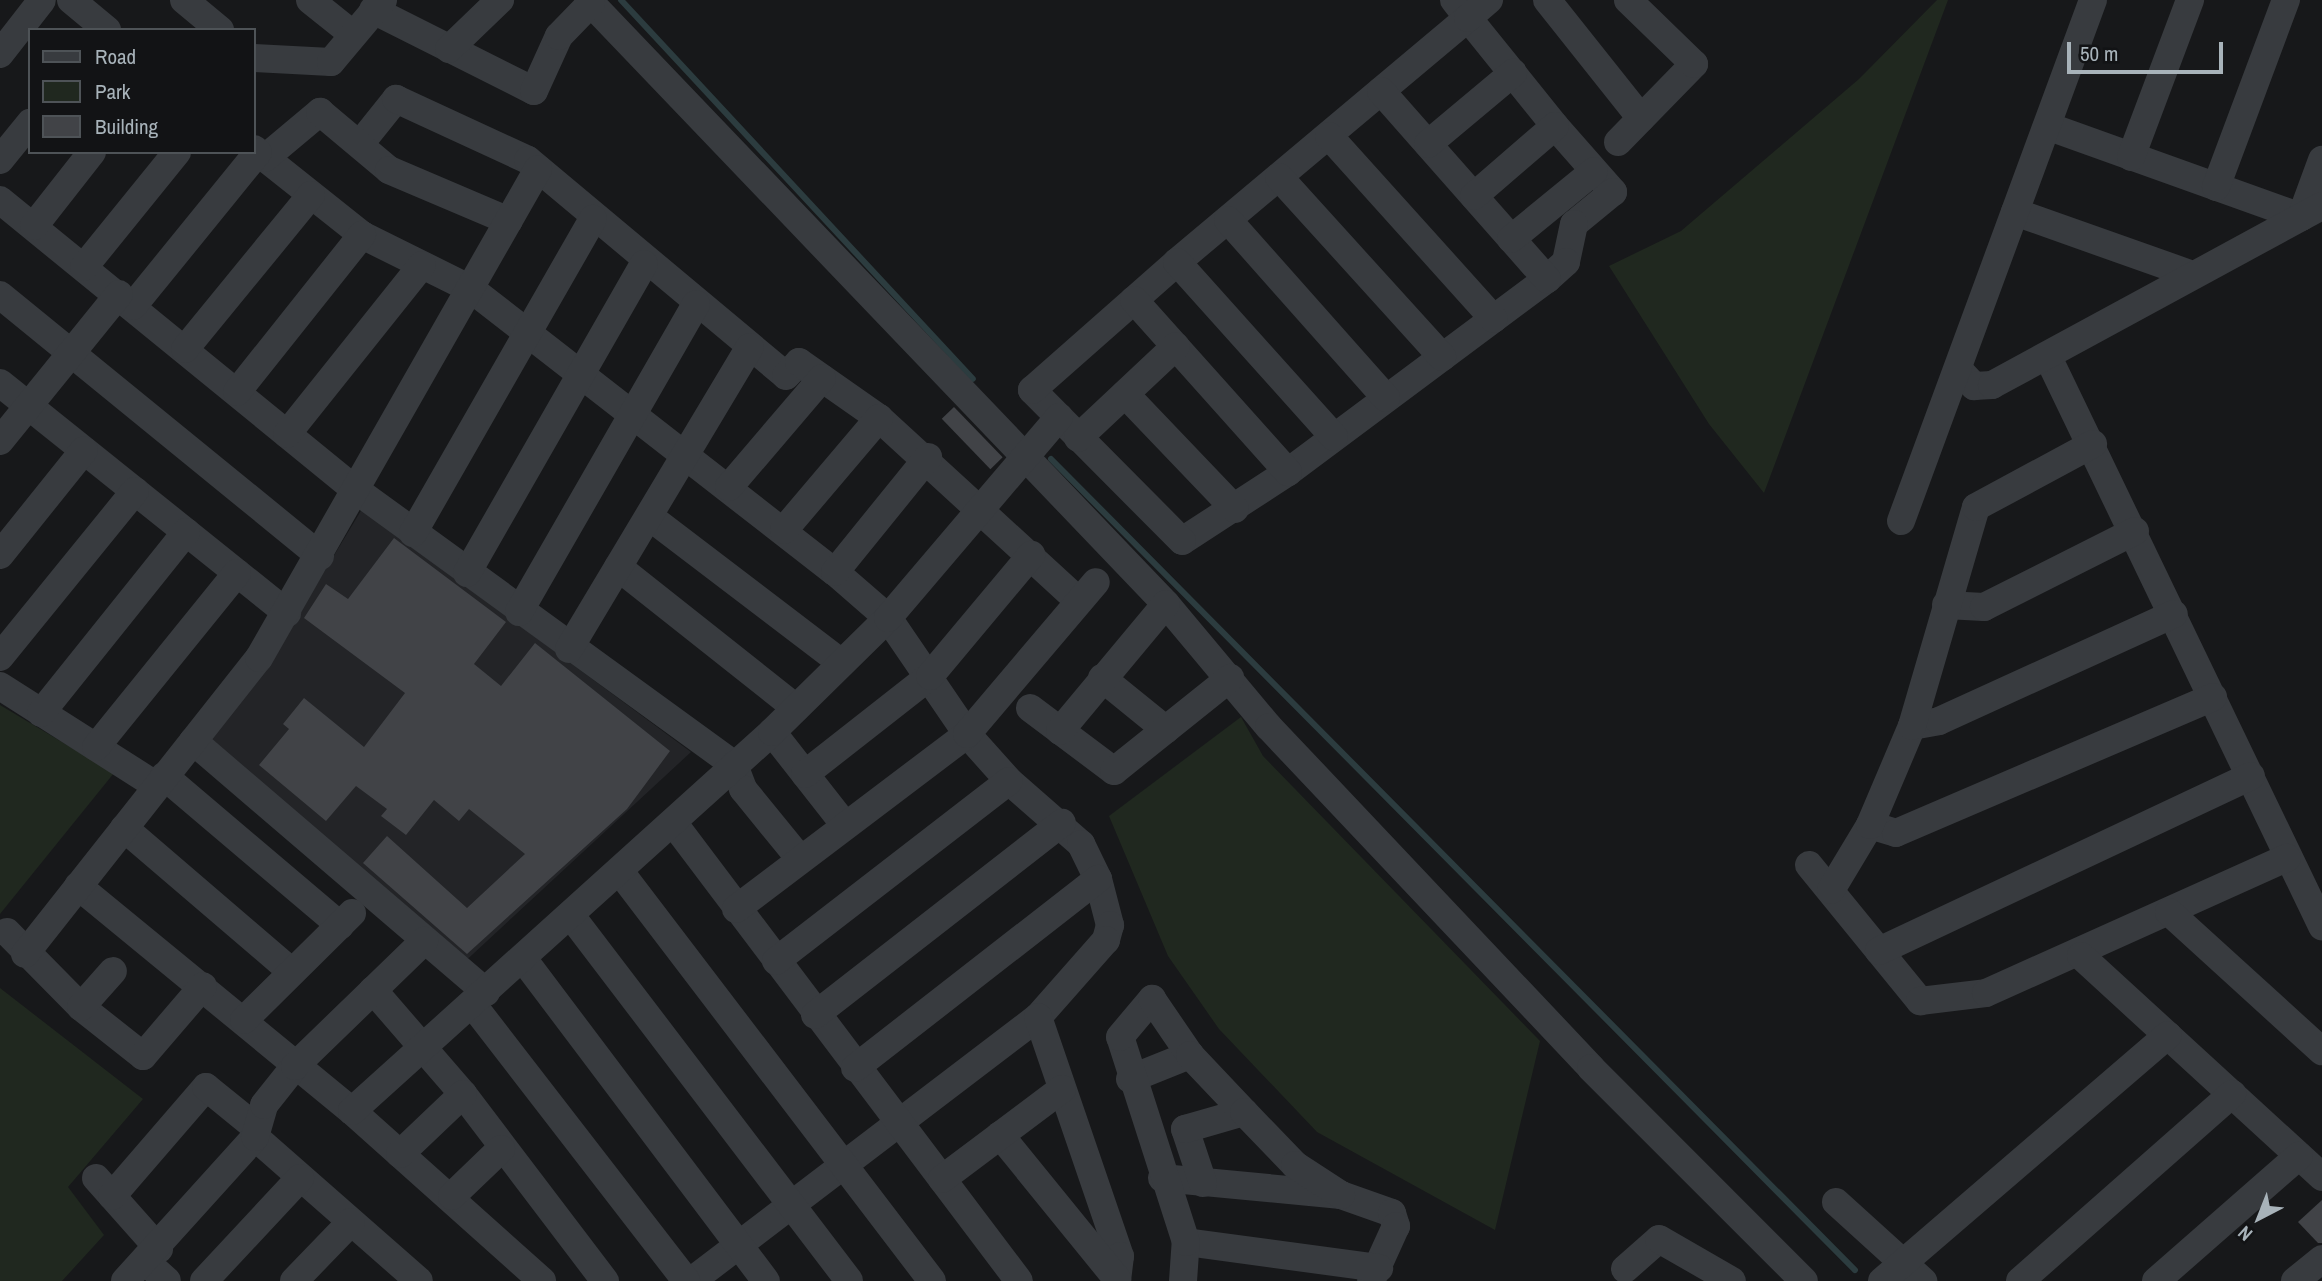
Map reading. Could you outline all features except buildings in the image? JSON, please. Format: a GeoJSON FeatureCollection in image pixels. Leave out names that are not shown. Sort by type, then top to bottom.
{"type":"FeatureCollection","features":[{"type":"Feature","properties":{"kind":"street"},"geometry":{"type":"LineString","coordinates":[[0,54],[42,0]]}},
{"type":"Feature","properties":{"kind":"street"},"geometry":{"type":"LineString","coordinates":[[71,0],[104,28]]}},
{"type":"Feature","properties":{"kind":"street"},"geometry":{"type":"LineString","coordinates":[[184,0],[217,28]]}},
{"type":"Feature","properties":{"kind":"street"},"geometry":{"type":"LineString","coordinates":[[310,0],[351,33]]}},
{"type":"Feature","properties":{"kind":"street"},"geometry":{"type":"LineString","coordinates":[[449,49],[500,0]]}},
{"type":"Feature","properties":{"kind":"street"},"geometry":{"type":"LineString","coordinates":[[1618,142],[1694,64],[1628,0]]}},
{"type":"Feature","properties":{"kind":"street"},"geometry":{"type":"LineString","coordinates":[[1901,521],[1960,372],[2093,0]]}},
{"type":"Feature","properties":{"kind":"street"},"geometry":{"type":"LineString","coordinates":[[2131,156],[2190,0]]}},
{"type":"Feature","properties":{"kind":"street"},"geometry":{"type":"LineString","coordinates":[[2216,187],[2286,0]]}},
{"type":"Feature","properties":{"kind":"street"},"geometry":{"type":"LineString","coordinates":[[256,58],[331,62],[351,33],[378,5],[449,49],[534,91],[559,36],[589,2],[1166,604],[1269,727],[1591,1068],[1804,1281]]}},
{"type":"Feature","properties":{"kind":"street"},"geometry":{"type":"LineString","coordinates":[[1470,6],[1513,73],[1613,192],[1574,224],[1566,262],[1547,279],[1288,472],[1182,541],[1032,390],[1177,262],[1381,91],[1470,6]]}},
{"type":"Feature","properties":{"kind":"street"},"geometry":{"type":"LineString","coordinates":[[1563,7],[1641,118]]}},
{"type":"Feature","properties":{"kind":"street"},"geometry":{"type":"LineString","coordinates":[[1428,144],[1513,73]]}},
{"type":"Feature","properties":{"kind":"street"},"geometry":{"type":"LineString","coordinates":[[1381,91],[1547,279]]}},
{"type":"Feature","properties":{"kind":"street"},"geometry":{"type":"LineString","coordinates":[[360,144],[396,99],[538,169],[645,264],[786,376],[799,362],[879,418],[928,457],[1031,555],[1088,592],[967,734],[736,909]]}},
{"type":"Feature","properties":{"kind":"street"},"geometry":{"type":"LineString","coordinates":[[0,440],[71,353],[126,300],[259,153],[320,112],[389,170],[509,221]]}},
{"type":"Feature","properties":{"kind":"street"},"geometry":{"type":"LineString","coordinates":[[0,160],[28,125]]}},
{"type":"Feature","properties":{"kind":"street"},"geometry":{"type":"LineString","coordinates":[[1474,196],[1555,126]]}},
{"type":"Feature","properties":{"kind":"street"},"geometry":{"type":"LineString","coordinates":[[2046,126],[2216,187],[2311,212]]}},
{"type":"Feature","properties":{"kind":"street"},"geometry":{"type":"LineString","coordinates":[[1329,136],[1494,319]]}},
{"type":"Feature","properties":{"kind":"street"},"geometry":{"type":"LineString","coordinates":[[259,153],[362,235],[471,289],[633,412],[835,572],[888,618],[967,734],[1009,781],[1082,844],[1098,879],[1110,925],[1106,940],[1038,1017],[692,1281]]}},
{"type":"Feature","properties":{"kind":"street"},"geometry":{"type":"LineString","coordinates":[[34,226],[90,154]]}},
{"type":"Feature","properties":{"kind":"street"},"geometry":{"type":"LineString","coordinates":[[84,267],[175,154]]}},
{"type":"Feature","properties":{"kind":"street"},"geometry":{"type":"LineString","coordinates":[[2311,212],[2322,160]]}},
{"type":"Feature","properties":{"kind":"street"},"geometry":{"type":"LineString","coordinates":[[203,986],[142,1056],[81,1007],[16,943],[78,886],[193,741],[287,613],[538,169]]}},
{"type":"Feature","properties":{"kind":"street"},"geometry":{"type":"LineString","coordinates":[[1511,239],[1594,171]]}},
{"type":"Feature","properties":{"kind":"street"},"geometry":{"type":"LineString","coordinates":[[1279,177],[1442,357]]}},
{"type":"Feature","properties":{"kind":"street"},"geometry":{"type":"LineString","coordinates":[[185,349],[311,195]]}},
{"type":"Feature","properties":{"kind":"street"},"geometry":{"type":"LineString","coordinates":[[0,200],[356,490],[569,649],[734,765],[743,789],[800,859]]}},
{"type":"Feature","properties":{"kind":"street"},"geometry":{"type":"LineString","coordinates":[[2015,212],[2190,274]]}},
{"type":"Feature","properties":{"kind":"street"},"geometry":{"type":"LineString","coordinates":[[1960,372],[1984,387],[2048,357],[2190,274],[2311,212]]}},
{"type":"Feature","properties":{"kind":"street"},"geometry":{"type":"LineString","coordinates":[[413,533],[593,219]]}},
{"type":"Feature","properties":{"kind":"street"},"geometry":{"type":"LineString","coordinates":[[1228,220],[1387,398]]}},
{"type":"Feature","properties":{"kind":"street"},"geometry":{"type":"LineString","coordinates":[[237,392],[362,235]]}},
{"type":"Feature","properties":{"kind":"street"},"geometry":{"type":"LineString","coordinates":[[1177,262],[1334,437]]}},
{"type":"Feature","properties":{"kind":"street"},"geometry":{"type":"LineString","coordinates":[[467,573],[645,264]]}},
{"type":"Feature","properties":{"kind":"street"},"geometry":{"type":"LineString","coordinates":[[287,433],[422,265]]}},
{"type":"Feature","properties":{"kind":"street"},"geometry":{"type":"LineString","coordinates":[[0,295],[320,556]]}},
{"type":"Feature","properties":{"kind":"street"},"geometry":{"type":"LineString","coordinates":[[1134,300],[1288,472]]}},
{"type":"Feature","properties":{"kind":"street"},"geometry":{"type":"LineString","coordinates":[[519,612],[696,304]]}},
{"type":"Feature","properties":{"kind":"street"},"geometry":{"type":"LineString","coordinates":[[1078,439],[1176,346]]}},
{"type":"Feature","properties":{"kind":"street"},"geometry":{"type":"LineString","coordinates":[[569,649],[750,347]]}},
{"type":"Feature","properties":{"kind":"street"},"geometry":{"type":"LineString","coordinates":[[2048,357],[2094,444],[2287,858],[2318,905]]}},
{"type":"Feature","properties":{"kind":"street"},"geometry":{"type":"LineString","coordinates":[[729,487],[822,378]]}},
{"type":"Feature","properties":{"kind":"street"},"geometry":{"type":"LineString","coordinates":[[0,383],[287,613]]}},
{"type":"Feature","properties":{"kind":"street"},"geometry":{"type":"LineString","coordinates":[[1125,394],[1235,509]]}},
{"type":"Feature","properties":{"kind":"street"},"geometry":{"type":"LineString","coordinates":[[352,1111],[675,825],[734,765],[772,732],[840,662],[888,618],[1023,454],[1059,417]]}},
{"type":"Feature","properties":{"kind":"street"},"geometry":{"type":"LineString","coordinates":[[784,530],[879,418]]}},
{"type":"Feature","properties":{"kind":"street"},"geometry":{"type":"LineString","coordinates":[[1831,890],[1870,825],[1912,726],[1976,507],[2094,444]]}},
{"type":"Feature","properties":{"kind":"street"},"geometry":{"type":"LineString","coordinates":[[0,555],[83,450]]}},
{"type":"Feature","properties":{"kind":"street"},"geometry":{"type":"LineString","coordinates":[[835,572],[928,457]]}},
{"type":"Feature","properties":{"kind":"street"},"geometry":{"type":"LineString","coordinates":[[0,657],[135,491]]}},
{"type":"Feature","properties":{"kind":"street"},"geometry":{"type":"LineString","coordinates":[[650,517],[840,662]]}},
{"type":"Feature","properties":{"kind":"street"},"geometry":{"type":"LineString","coordinates":[[1946,605],[1984,607],[2135,531]]}},
{"type":"Feature","properties":{"kind":"street"},"geometry":{"type":"LineString","coordinates":[[41,713],[186,532]]}},
{"type":"Feature","properties":{"kind":"street"},"geometry":{"type":"LineString","coordinates":[[804,774],[930,676],[1031,555]]}},
{"type":"Feature","properties":{"kind":"street"},"geometry":{"type":"LineString","coordinates":[[618,567],[796,708]]}},
{"type":"Feature","properties":{"kind":"street"},"geometry":{"type":"LineString","coordinates":[[96,747],[237,573]]}},
{"type":"Feature","properties":{"kind":"street"},"geometry":{"type":"LineString","coordinates":[[1060,731],[1166,604]]}},
{"type":"Feature","properties":{"kind":"street"},"geometry":{"type":"LineString","coordinates":[[1912,726],[1939,721],[2174,614]]}},
{"type":"Feature","properties":{"kind":"street"},"geometry":{"type":"LineString","coordinates":[[1102,678],[1166,730]]}},
{"type":"Feature","properties":{"kind":"street"},"geometry":{"type":"LineString","coordinates":[[1030,708],[1114,771],[1230,678]]}},
{"type":"Feature","properties":{"kind":"street"},"geometry":{"type":"LineString","coordinates":[[0,686],[96,747],[160,781],[340,925]]}},
{"type":"Feature","properties":{"kind":"street"},"geometry":{"type":"LineString","coordinates":[[1870,825],[1896,833],[2213,696]]}},
{"type":"Feature","properties":{"kind":"street"},"geometry":{"type":"LineString","coordinates":[[772,732],[845,825]]}},
{"type":"Feature","properties":{"kind":"street"},"geometry":{"type":"LineString","coordinates":[[193,741],[424,942],[480,999],[686,1281]]}},
{"type":"Feature","properties":{"kind":"street"},"geometry":{"type":"LineString","coordinates":[[1879,951],[2251,776]]}},
{"type":"Feature","properties":{"kind":"street"},"geometry":{"type":"LineString","coordinates":[[776,961],[1009,781]]}},
{"type":"Feature","properties":{"kind":"street"},"geometry":{"type":"LineString","coordinates":[[815,1014],[1062,824]]}},
{"type":"Feature","properties":{"kind":"street"},"geometry":{"type":"LineString","coordinates":[[675,825],[855,1068],[1019,1281]]}},
{"type":"Feature","properties":{"kind":"street"},"geometry":{"type":"LineString","coordinates":[[124,828],[292,972]]}},
{"type":"Feature","properties":{"kind":"street"},"geometry":{"type":"LineString","coordinates":[[1808,865],[1920,1001],[1986,993],[2081,956],[2287,858]]}},
{"type":"Feature","properties":{"kind":"street"},"geometry":{"type":"LineString","coordinates":[[621,873],[932,1281]]}},
{"type":"Feature","properties":{"kind":"street"},"geometry":{"type":"LineString","coordinates":[[855,1068],[1098,879]]}},
{"type":"Feature","properties":{"kind":"street"},"geometry":{"type":"LineString","coordinates":[[78,886],[203,986],[452,1196],[542,1281]]}},
{"type":"Feature","properties":{"kind":"street"},"geometry":{"type":"LineString","coordinates":[[244,1020],[369,896]]}},
{"type":"Feature","properties":{"kind":"street"},"geometry":{"type":"LineString","coordinates":[[2169,912],[2322,1051]]}},
{"type":"Feature","properties":{"kind":"street"},"geometry":{"type":"LineString","coordinates":[[572,916],[849,1281]]}},
{"type":"Feature","properties":{"kind":"street"},"geometry":{"type":"LineString","coordinates":[[125,1281],[153,1255],[254,1132],[295,1066],[424,942]]}},
{"type":"Feature","properties":{"kind":"street"},"geometry":{"type":"LineString","coordinates":[[2081,956],[2322,1177]]}},
{"type":"Feature","properties":{"kind":"street"},"geometry":{"type":"LineString","coordinates":[[524,960],[766,1281]]}},
{"type":"Feature","properties":{"kind":"street"},"geometry":{"type":"LineString","coordinates":[[81,1007],[113,971]]}},
{"type":"Feature","properties":{"kind":"street"},"geometry":{"type":"LineString","coordinates":[[373,990],[463,1094],[501,1149],[605,1281]]}},
{"type":"Feature","properties":{"kind":"street"},"geometry":{"type":"LineString","coordinates":[[1183,1281],[1186,1242],[1130,1079],[1121,1031],[1152,999],[1190,1055],[1295,1165],[1341,1195],[1397,1218],[1375,1275],[1186,1242]]}},
{"type":"Feature","properties":{"kind":"street"},"geometry":{"type":"LineString","coordinates":[[1038,1017],[1120,1256],[1117,1280]]}},
{"type":"Feature","properties":{"kind":"street"},"geometry":{"type":"LineString","coordinates":[[1882,1281],[1914,1272],[2168,1035]]}},
{"type":"Feature","properties":{"kind":"street"},"geometry":{"type":"LineString","coordinates":[[1130,1079],[1190,1055]]}},
{"type":"Feature","properties":{"kind":"street"},"geometry":{"type":"LineString","coordinates":[[167,1281],[153,1255],[104,1187],[206,1087],[300,1178],[351,1222],[401,1275]]}},
{"type":"Feature","properties":{"kind":"street"},"geometry":{"type":"LineString","coordinates":[[942,1179],[1062,1089]]}},
{"type":"Feature","properties":{"kind":"street"},"geometry":{"type":"LineString","coordinates":[[401,1154],[463,1094]]}},
{"type":"Feature","properties":{"kind":"street"},"geometry":{"type":"LineString","coordinates":[[2020,1281],[2232,1094]]}},
{"type":"Feature","properties":{"kind":"street"},"geometry":{"type":"LineString","coordinates":[[1203,1183],[1185,1129],[1244,1112]]}},
{"type":"Feature","properties":{"kind":"street"},"geometry":{"type":"LineString","coordinates":[[1000,1135],[1117,1280]]}},
{"type":"Feature","properties":{"kind":"street"},"geometry":{"type":"LineString","coordinates":[[452,1196],[501,1149]]}},
{"type":"Feature","properties":{"kind":"street"},"geometry":{"type":"LineString","coordinates":[[2156,1281],[2299,1156]]}},
{"type":"Feature","properties":{"kind":"street"},"geometry":{"type":"LineString","coordinates":[[204,1281],[300,1178]]}},
{"type":"Feature","properties":{"kind":"street"},"geometry":{"type":"LineString","coordinates":[[1162,1178],[1341,1195]]}},
{"type":"Feature","properties":{"kind":"street"},"geometry":{"type":"LineString","coordinates":[[1836,1202],[1914,1272]]}},
{"type":"Feature","properties":{"kind":"street"},"geometry":{"type":"LineString","coordinates":[[295,1281],[351,1222]]}},
{"type":"Feature","properties":{"kind":"street"},"geometry":{"type":"LineString","coordinates":[[1625,1269],[1659,1239],[1728,1280]]}},
{"type":"Feature","properties":{"kind":"street"},"geometry":{"type":"LineString","coordinates":[[2295,1281],[2322,1259]]}},
{"type":"Feature","properties":{"kind":"shaded area"},"geometry":{"type":"Polygon","coordinates":[[[362,509],[691,752],[459,967],[203,749],[271,660],[362,509]]]}},
{"type":"Feature","properties":{"kind":"green space"},"geometry":{"type":"Polygon","coordinates":[[[1937,0],[1948,0],[1764,493],[1709,424],[1609,266],[1681,231],[1859,79],[1937,0]]]}},
{"type":"Feature","properties":{"kind":"green space"},"geometry":{"type":"Polygon","coordinates":[[[0,705],[114,773],[0,914],[0,705]]]}},
{"type":"Feature","properties":{"kind":"green space"},"geometry":{"type":"Polygon","coordinates":[[[1241,717],[1263,756],[1540,1041],[1495,1230],[1317,1132],[1219,1029],[1168,956],[1109,816],[1241,717]]]}},
{"type":"Feature","properties":{"kind":"green space"},"geometry":{"type":"Polygon","coordinates":[[[0,988],[143,1099],[68,1187],[104,1235],[62,1281],[0,1281],[0,988]]]}},
{"type":"Feature","properties":{"kind":"waterway"},"geometry":{"type":"LineString","coordinates":[[621,0],[973,379]]}},
{"type":"Feature","properties":{"kind":"waterway"},"geometry":{"type":"LineString","coordinates":[[1051,459],[1855,1270]]}}]}
